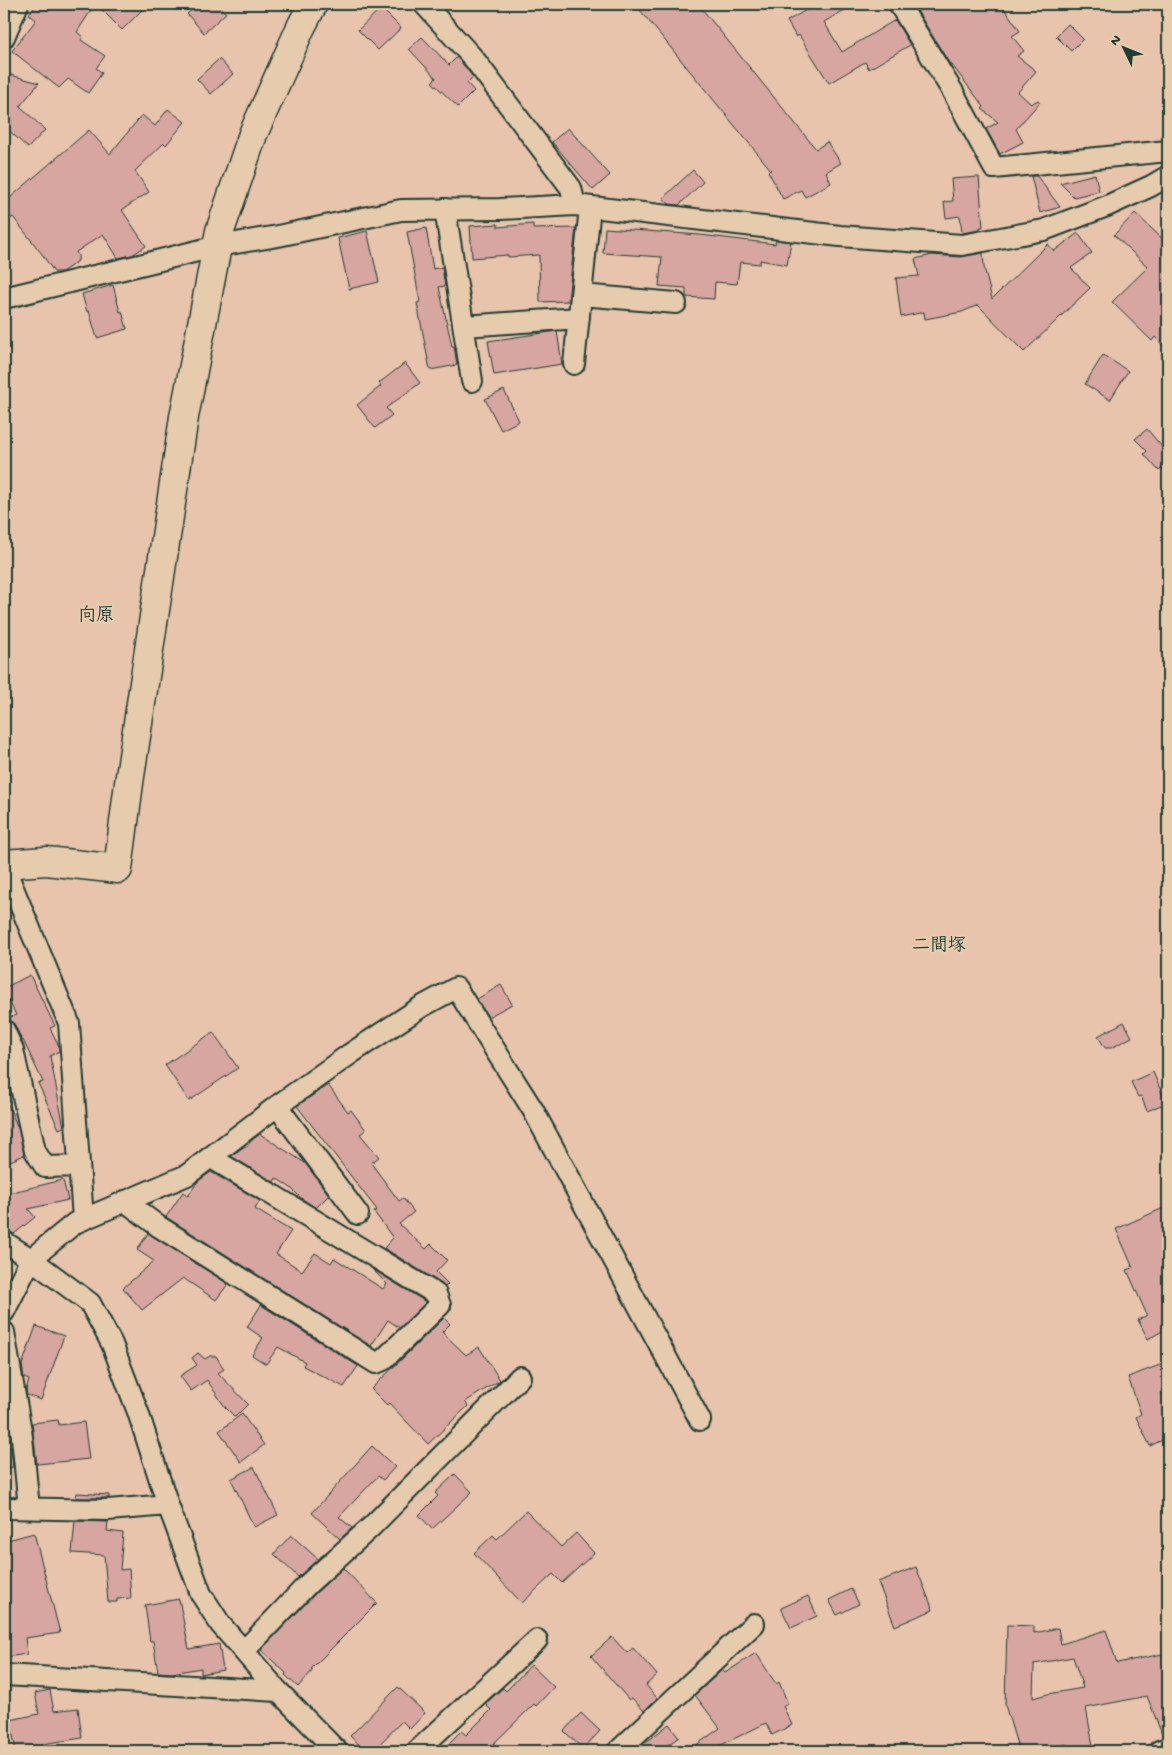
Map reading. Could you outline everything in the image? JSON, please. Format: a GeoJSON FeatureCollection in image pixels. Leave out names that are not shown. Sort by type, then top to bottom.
{"type":"FeatureCollection","features":[{"type":"Feature","properties":{"kind":"street"},"geometry":{"type":"LineString","coordinates":[[4,37],[18,4]]}},
{"type":"Feature","properties":{"kind":"street"},"geometry":{"type":"LineString","coordinates":[[83,1219],[69,1022],[4,865],[46,861],[118,869],[129,783],[184,417],[220,231],[253,134],[301,26],[313,4]]}},
{"type":"Feature","properties":{"kind":"street"},"geometry":{"type":"LineString","coordinates":[[424,4],[474,59],[583,206],[581,295],[574,364]]}},
{"type":"Feature","properties":{"kind":"street"},"geometry":{"type":"LineString","coordinates":[[899,4],[953,92],[994,168],[1168,151]]}},
{"type":"Feature","properties":{"kind":"street"},"geometry":{"type":"LineString","coordinates":[[4,298],[218,246],[278,236],[401,210],[583,206],[814,234],[962,245],[1044,230],[1107,206],[1168,176]]}},
{"type":"Feature","properties":{"kind":"street"},"geometry":{"type":"LineString","coordinates":[[445,209],[472,381]]}},
{"type":"Feature","properties":{"kind":"street"},"geometry":{"type":"LineString","coordinates":[[581,295],[676,303]]}},
{"type":"Feature","properties":{"kind":"street"},"geometry":{"type":"LineString","coordinates":[[464,326],[579,318]]}},
{"type":"Feature","properties":{"kind":"street"},"geometry":{"type":"LineString","coordinates":[[4,1312],[31,1259],[75,1222],[187,1175],[277,1106],[350,1054],[421,1007],[456,988],[533,1110],[700,1420]]}},
{"type":"Feature","properties":{"kind":"street"},"geometry":{"type":"LineString","coordinates":[[4,1030],[13,1050],[35,1151],[45,1167],[79,1166]]}},
{"type":"Feature","properties":{"kind":"street"},"geometry":{"type":"LineString","coordinates":[[277,1106],[358,1214]]}},
{"type":"Feature","properties":{"kind":"street"},"geometry":{"type":"LineString","coordinates":[[125,1201],[158,1226],[376,1363],[383,1360],[440,1305],[436,1294],[210,1157]]}},
{"type":"Feature","properties":{"kind":"street"},"geometry":{"type":"LineString","coordinates":[[4,1242],[31,1259],[90,1303],[112,1344],[138,1412],[168,1505],[200,1594],[221,1625],[278,1691],[337,1751]]}},
{"type":"Feature","properties":{"kind":"street"},"geometry":{"type":"LineString","coordinates":[[4,1332],[22,1437],[30,1508]]}},
{"type":"Feature","properties":{"kind":"street"},"geometry":{"type":"LineString","coordinates":[[244,1651],[308,1584],[370,1528],[520,1378]]}},
{"type":"Feature","properties":{"kind":"street"},"geometry":{"type":"LineString","coordinates":[[4,1508],[108,1510],[168,1505]]}},
{"type":"Feature","properties":{"kind":"street"},"geometry":{"type":"LineString","coordinates":[[618,1751],[754,1624]]}},
{"type":"Feature","properties":{"kind":"street"},"geometry":{"type":"LineString","coordinates":[[417,1751],[537,1640]]}},
{"type":"Feature","properties":{"kind":"street"},"geometry":{"type":"LineString","coordinates":[[4,1674],[278,1691]]}},
{"type":"Feature","properties":{"kind":"street"},"geometry":{"type":"LineString","coordinates":[[1159,1751],[1168,1748]]}},
{"type":"Feature","properties":{"kind":"building"},"geometry":{"type":"Polygon","coordinates":[[[37,4],[95,4],[77,32],[83,37],[81,40],[105,56],[96,68],[102,73],[88,93],[68,79],[59,88],[12,51],[36,20],[29,14],[37,4]]]}},
{"type":"Feature","properties":{"kind":"building"},"geometry":{"type":"Polygon","coordinates":[[[96,4],[148,4],[122,30],[96,4]]]}},
{"type":"Feature","properties":{"kind":"building"},"geometry":{"type":"Polygon","coordinates":[[[198,4],[217,4],[226,13],[204,33],[187,14],[198,4]]]}},
{"type":"Feature","properties":{"kind":"building"},"geometry":{"type":"Polygon","coordinates":[[[635,4],[698,4],[816,149],[827,142],[841,163],[826,172],[831,183],[805,197],[801,190],[783,199],[768,171],[771,170],[635,4]]]}},
{"type":"Feature","properties":{"kind":"building"},"geometry":{"type":"Polygon","coordinates":[[[817,4],[855,4],[824,22],[842,52],[895,20],[910,45],[869,69],[865,62],[829,83],[799,35],[796,37],[787,21],[817,4]]]}},
{"type":"Feature","properties":{"kind":"building"},"geometry":{"type":"Polygon","coordinates":[[[913,4],[1001,4],[1020,31],[1012,36],[1024,51],[1017,56],[1036,71],[1018,92],[1031,104],[1038,100],[1040,102],[1016,129],[1023,142],[1000,154],[986,129],[998,122],[982,109],[984,107],[951,66],[913,4]]]}},
{"type":"Feature","properties":{"kind":"building"},"geometry":{"type":"Polygon","coordinates":[[[381,8],[401,28],[378,50],[358,30],[381,8]]]}},
{"type":"Feature","properties":{"kind":"building"},"geometry":{"type":"Polygon","coordinates":[[[1068,24],[1083,39],[1071,51],[1056,36],[1068,24]]]}},
{"type":"Feature","properties":{"kind":"building"},"geometry":{"type":"Polygon","coordinates":[[[422,37],[449,65],[457,57],[473,77],[467,83],[474,91],[458,107],[432,82],[436,78],[409,49],[422,37]]]}},
{"type":"Feature","properties":{"kind":"building"},"geometry":{"type":"Polygon","coordinates":[[[219,59],[233,74],[211,94],[197,79],[219,59]]]}},
{"type":"Feature","properties":{"kind":"building"},"geometry":{"type":"Polygon","coordinates":[[[4,73],[39,83],[20,106],[45,130],[28,148],[4,126],[4,73]]]}},
{"type":"Feature","properties":{"kind":"building"},"geometry":{"type":"Polygon","coordinates":[[[168,109],[185,122],[166,145],[164,143],[135,171],[149,192],[122,210],[146,246],[132,255],[118,258],[103,234],[76,252],[78,261],[62,272],[54,272],[13,217],[4,223],[4,203],[89,130],[110,154],[142,115],[155,126],[168,109]]]}},
{"type":"Feature","properties":{"kind":"building"},"geometry":{"type":"Polygon","coordinates":[[[568,128],[610,175],[593,190],[552,142],[568,128]]]}},
{"type":"Feature","properties":{"kind":"building"},"geometry":{"type":"Polygon","coordinates":[[[693,170],[703,182],[679,205],[669,204],[663,198],[693,170]]]}},
{"type":"Feature","properties":{"kind":"building"},"geometry":{"type":"Polygon","coordinates":[[[1095,174],[1099,191],[1074,197],[1060,183],[1095,174]]]}},
{"type":"Feature","properties":{"kind":"building"},"geometry":{"type":"Polygon","coordinates":[[[1031,176],[1037,176],[1060,207],[1040,213],[1031,176]]]}},
{"type":"Feature","properties":{"kind":"building"},"geometry":{"type":"Polygon","coordinates":[[[979,177],[983,227],[980,227],[980,230],[962,233],[960,216],[946,218],[944,202],[953,201],[951,179],[979,177]]]}},
{"type":"Feature","properties":{"kind":"building"},"geometry":{"type":"Polygon","coordinates":[[[1135,213],[1168,244],[1168,351],[1155,337],[1152,341],[1112,302],[1148,267],[1114,235],[1135,213]]]}},
{"type":"Feature","properties":{"kind":"building"},"geometry":{"type":"Polygon","coordinates":[[[498,224],[498,227],[533,224],[533,229],[576,228],[568,301],[540,302],[539,255],[472,258],[470,226],[498,224]]]}},
{"type":"Feature","properties":{"kind":"building"},"geometry":{"type":"Polygon","coordinates":[[[426,228],[433,269],[442,267],[445,286],[439,287],[457,365],[430,370],[417,303],[420,302],[407,232],[426,228]]]}},
{"type":"Feature","properties":{"kind":"building"},"geometry":{"type":"Polygon","coordinates":[[[605,228],[700,235],[775,244],[776,240],[791,242],[787,265],[760,260],[760,264],[740,262],[737,284],[715,282],[714,299],[686,297],[686,288],[659,286],[662,257],[603,253],[605,228]]]}},
{"type":"Feature","properties":{"kind":"building"},"geometry":{"type":"Polygon","coordinates":[[[367,231],[379,282],[349,289],[338,238],[367,231]]]}},
{"type":"Feature","properties":{"kind":"building"},"geometry":{"type":"Polygon","coordinates":[[[1078,233],[1092,253],[1071,268],[1090,288],[1024,352],[978,305],[962,312],[925,319],[924,312],[901,317],[896,278],[919,276],[915,259],[932,255],[961,257],[983,253],[984,267],[992,299],[1048,244],[1054,251],[1078,233]]]}},
{"type":"Feature","properties":{"kind":"building"},"geometry":{"type":"Polygon","coordinates":[[[113,285],[120,312],[122,311],[127,329],[97,338],[82,294],[113,285]]]}},
{"type":"Feature","properties":{"kind":"building"},"geometry":{"type":"Polygon","coordinates":[[[557,331],[562,364],[494,375],[488,341],[557,331]]]}},
{"type":"Feature","properties":{"kind":"building"},"geometry":{"type":"Polygon","coordinates":[[[1103,355],[1128,371],[1110,400],[1085,384],[1103,355]]]}},
{"type":"Feature","properties":{"kind":"building"},"geometry":{"type":"Polygon","coordinates":[[[405,363],[420,383],[386,408],[392,415],[375,428],[357,405],[381,386],[379,383],[405,363]]]}},
{"type":"Feature","properties":{"kind":"building"},"geometry":{"type":"Polygon","coordinates":[[[504,390],[519,421],[501,430],[485,399],[504,390]]]}},
{"type":"Feature","properties":{"kind":"building"},"geometry":{"type":"Polygon","coordinates":[[[1147,429],[1168,454],[1168,476],[1162,468],[1159,471],[1144,454],[1147,451],[1135,439],[1147,429]]]}},
{"type":"Feature","properties":{"kind":"building"},"geometry":{"type":"Polygon","coordinates":[[[30,975],[55,1026],[50,1028],[59,1046],[59,1051],[50,1056],[64,1127],[59,1129],[38,1083],[43,1082],[23,1040],[9,1018],[16,1015],[4,988],[30,975]]]}},
{"type":"Feature","properties":{"kind":"building"},"geometry":{"type":"Polygon","coordinates":[[[501,985],[512,1004],[488,1017],[477,999],[501,985]]]}},
{"type":"Feature","properties":{"kind":"building"},"geometry":{"type":"Polygon","coordinates":[[[1124,1022],[1132,1037],[1111,1048],[1105,1048],[1098,1036],[1124,1022]]]}},
{"type":"Feature","properties":{"kind":"building"},"geometry":{"type":"Polygon","coordinates":[[[213,1032],[238,1068],[189,1101],[165,1065],[213,1032]]]}},
{"type":"Feature","properties":{"kind":"building"},"geometry":{"type":"Polygon","coordinates":[[[1153,1072],[1166,1103],[1147,1111],[1141,1096],[1138,1097],[1131,1082],[1153,1072]]]}},
{"type":"Feature","properties":{"kind":"building"},"geometry":{"type":"Polygon","coordinates":[[[328,1085],[348,1112],[351,1110],[366,1130],[360,1134],[379,1157],[371,1163],[399,1201],[403,1198],[414,1212],[399,1224],[426,1249],[431,1244],[447,1260],[436,1272],[448,1284],[445,1287],[384,1248],[393,1238],[374,1212],[377,1210],[297,1106],[328,1085]]]}},
{"type":"Feature","properties":{"kind":"building"},"geometry":{"type":"Polygon","coordinates":[[[4,1095],[18,1128],[24,1155],[4,1164],[4,1095]]]}},
{"type":"Feature","properties":{"kind":"building"},"geometry":{"type":"Polygon","coordinates":[[[260,1134],[305,1163],[329,1195],[316,1208],[276,1178],[274,1182],[231,1156],[245,1146],[247,1147],[260,1134]]]}},
{"type":"Feature","properties":{"kind":"building"},"geometry":{"type":"Polygon","coordinates":[[[211,1172],[260,1201],[255,1209],[291,1231],[276,1254],[302,1271],[315,1253],[331,1263],[334,1258],[383,1289],[387,1284],[372,1269],[426,1302],[400,1328],[388,1320],[371,1346],[166,1217],[183,1192],[188,1196],[198,1181],[211,1172]]]}},
{"type":"Feature","properties":{"kind":"building"},"geometry":{"type":"Polygon","coordinates":[[[63,1180],[68,1200],[28,1209],[35,1217],[14,1234],[4,1228],[4,1194],[63,1180]]]}},
{"type":"Feature","properties":{"kind":"building"},"geometry":{"type":"Polygon","coordinates":[[[1168,1206],[1168,1328],[1148,1339],[1138,1320],[1147,1315],[1127,1270],[1133,1268],[1116,1229],[1168,1206]]]}},
{"type":"Feature","properties":{"kind":"building"},"geometry":{"type":"Polygon","coordinates":[[[148,1233],[228,1284],[216,1300],[183,1278],[142,1310],[123,1288],[154,1261],[137,1250],[148,1233]]]}},
{"type":"Feature","properties":{"kind":"building"},"geometry":{"type":"Polygon","coordinates":[[[261,1305],[358,1366],[344,1387],[303,1366],[305,1362],[278,1347],[266,1364],[252,1355],[263,1338],[247,1327],[261,1305]]]}},
{"type":"Feature","properties":{"kind":"building"},"geometry":{"type":"Polygon","coordinates":[[[444,1318],[450,1324],[442,1332],[466,1355],[479,1347],[500,1380],[465,1402],[468,1406],[428,1444],[389,1403],[387,1405],[371,1389],[444,1318]]]}},
{"type":"Feature","properties":{"kind":"building"},"geometry":{"type":"Polygon","coordinates":[[[36,1326],[64,1336],[41,1400],[27,1395],[26,1390],[29,1380],[24,1378],[22,1365],[36,1326]]]}},
{"type":"Feature","properties":{"kind":"building"},"geometry":{"type":"Polygon","coordinates":[[[198,1353],[205,1359],[210,1356],[216,1356],[224,1369],[218,1373],[248,1404],[235,1417],[225,1407],[207,1380],[191,1391],[180,1376],[197,1365],[192,1358],[198,1353]]]}},
{"type":"Feature","properties":{"kind":"building"},"geometry":{"type":"Polygon","coordinates":[[[1168,1362],[1168,1389],[1161,1391],[1168,1407],[1168,1437],[1150,1446],[1136,1417],[1141,1414],[1128,1377],[1168,1362]]]}},
{"type":"Feature","properties":{"kind":"building"},"geometry":{"type":"Polygon","coordinates":[[[242,1414],[264,1445],[241,1462],[219,1431],[242,1414]]]}},
{"type":"Feature","properties":{"kind":"building"},"geometry":{"type":"Polygon","coordinates":[[[58,1420],[59,1425],[84,1422],[89,1459],[37,1464],[32,1423],[58,1420]]]}},
{"type":"Feature","properties":{"kind":"building"},"geometry":{"type":"Polygon","coordinates":[[[372,1446],[395,1467],[383,1480],[378,1476],[339,1517],[352,1528],[340,1539],[312,1513],[372,1446]]]}},
{"type":"Feature","properties":{"kind":"building"},"geometry":{"type":"Polygon","coordinates":[[[11,1447],[13,1467],[4,1468],[4,1448],[11,1447]]]}},
{"type":"Feature","properties":{"kind":"building"},"geometry":{"type":"Polygon","coordinates":[[[254,1467],[278,1515],[254,1527],[231,1479],[254,1467]]]}},
{"type":"Feature","properties":{"kind":"building"},"geometry":{"type":"Polygon","coordinates":[[[455,1474],[472,1492],[432,1529],[419,1515],[438,1496],[435,1493],[455,1474]]]}},
{"type":"Feature","properties":{"kind":"building"},"geometry":{"type":"Polygon","coordinates":[[[77,1493],[109,1495],[109,1498],[76,1498],[77,1493]]]}},
{"type":"Feature","properties":{"kind":"building"},"geometry":{"type":"Polygon","coordinates":[[[526,1511],[561,1547],[576,1533],[594,1553],[562,1583],[553,1574],[522,1603],[474,1553],[493,1535],[497,1539],[526,1511]]]}},
{"type":"Feature","properties":{"kind":"building"},"geometry":{"type":"Polygon","coordinates":[[[75,1521],[108,1522],[107,1531],[123,1533],[120,1570],[129,1569],[131,1598],[117,1599],[117,1602],[108,1602],[104,1555],[72,1553],[75,1521]]]}},
{"type":"Feature","properties":{"kind":"building"},"geometry":{"type":"Polygon","coordinates":[[[34,1533],[60,1633],[25,1638],[27,1654],[6,1657],[4,1638],[4,1541],[34,1533]]]}},
{"type":"Feature","properties":{"kind":"building"},"geometry":{"type":"Polygon","coordinates":[[[291,1535],[318,1559],[298,1577],[274,1554],[291,1535]]]}},
{"type":"Feature","properties":{"kind":"building"},"geometry":{"type":"Polygon","coordinates":[[[916,1567],[933,1610],[895,1626],[878,1582],[916,1567]]]}},
{"type":"Feature","properties":{"kind":"building"},"geometry":{"type":"Polygon","coordinates":[[[343,1568],[377,1603],[311,1669],[313,1670],[298,1687],[261,1650],[343,1568]]]}},
{"type":"Feature","properties":{"kind":"building"},"geometry":{"type":"Polygon","coordinates":[[[851,1589],[859,1604],[837,1615],[829,1600],[851,1589]]]}},
{"type":"Feature","properties":{"kind":"building"},"geometry":{"type":"Polygon","coordinates":[[[808,1596],[817,1616],[791,1628],[781,1608],[808,1596]]]}},
{"type":"Feature","properties":{"kind":"building"},"geometry":{"type":"Polygon","coordinates":[[[179,1599],[189,1649],[219,1644],[223,1670],[201,1674],[201,1668],[172,1673],[158,1672],[153,1641],[150,1641],[145,1605],[179,1599]]]}},
{"type":"Feature","properties":{"kind":"building"},"geometry":{"type":"Polygon","coordinates":[[[1007,1625],[1034,1626],[1034,1633],[1058,1628],[1061,1644],[1106,1630],[1117,1663],[1168,1653],[1168,1736],[1163,1737],[1147,1696],[1086,1708],[1094,1751],[1067,1751],[1066,1744],[1043,1751],[1019,1751],[1005,1705],[1007,1625]],[[1073,1657],[1034,1664],[1033,1698],[1083,1688],[1073,1657]]]}},
{"type":"Feature","properties":{"kind":"building"},"geometry":{"type":"Polygon","coordinates":[[[612,1637],[627,1653],[633,1648],[657,1675],[646,1685],[657,1698],[644,1711],[632,1698],[629,1700],[591,1656],[612,1637]]]}},
{"type":"Feature","properties":{"kind":"building"},"geometry":{"type":"Polygon","coordinates":[[[756,1653],[776,1684],[779,1682],[788,1704],[783,1706],[792,1725],[772,1735],[766,1723],[709,1751],[688,1751],[720,1728],[695,1695],[722,1670],[725,1673],[756,1653]]]}},
{"type":"Feature","properties":{"kind":"building"},"geometry":{"type":"Polygon","coordinates":[[[531,1665],[554,1687],[536,1706],[534,1704],[486,1751],[441,1751],[461,1731],[466,1735],[491,1710],[485,1704],[503,1688],[506,1691],[531,1665]]]}},
{"type":"Feature","properties":{"kind":"building"},"geometry":{"type":"Polygon","coordinates":[[[398,1687],[425,1713],[410,1729],[402,1721],[373,1751],[366,1751],[350,1736],[398,1687]]]}},
{"type":"Feature","properties":{"kind":"building"},"geometry":{"type":"Polygon","coordinates":[[[50,1690],[54,1711],[78,1708],[82,1738],[42,1744],[43,1751],[16,1751],[10,1720],[39,1714],[35,1693],[50,1690]]]}},
{"type":"Feature","properties":{"kind":"building"},"geometry":{"type":"Polygon","coordinates":[[[581,1713],[600,1731],[583,1749],[564,1731],[581,1713]]]}},
{"type":"Feature","properties":{"kind":"building"},"geometry":{"type":"Polygon","coordinates":[[[669,1724],[679,1737],[659,1751],[635,1751],[669,1724]]]}},
{"type":"Feature","properties":{"kind":"district","name":"向原"},"geometry":{"type":"Point","coordinates":[96,616]}},
{"type":"Feature","properties":{"kind":"district","name":"二間塚"},"geometry":{"type":"Point","coordinates":[939,946]}}]}
